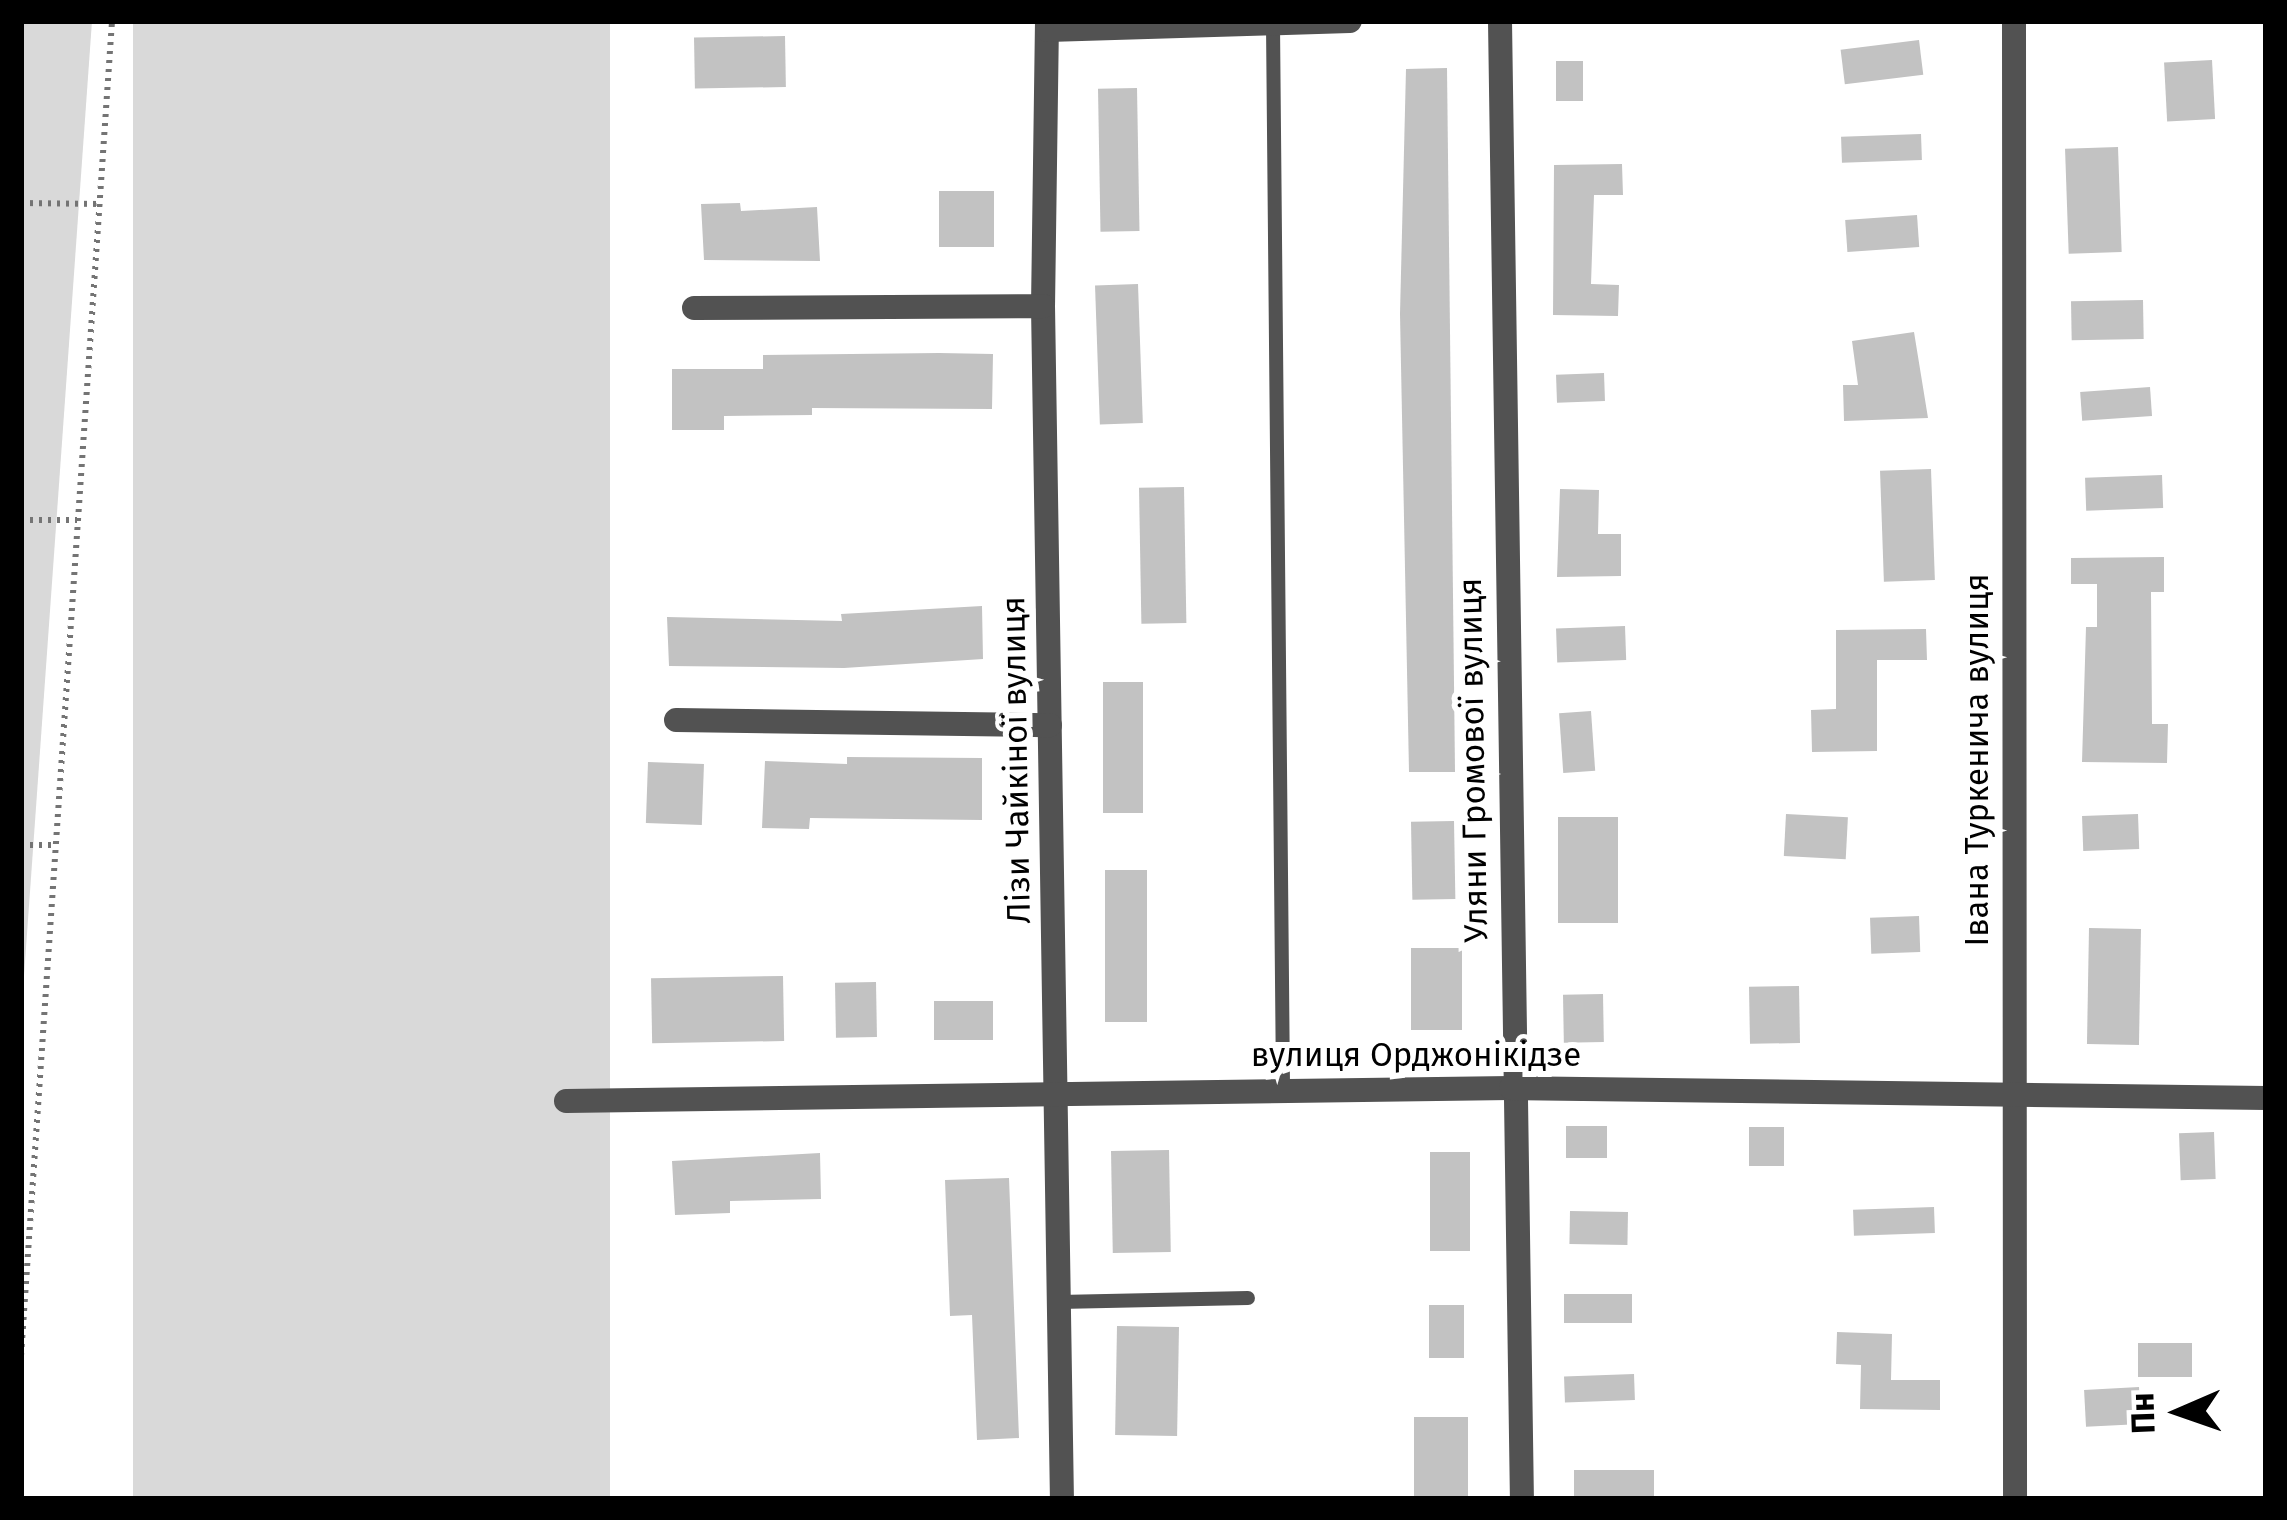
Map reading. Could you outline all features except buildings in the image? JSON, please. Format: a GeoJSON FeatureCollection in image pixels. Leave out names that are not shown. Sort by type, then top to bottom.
{"type":"FeatureCollection","features":[{"type":"Feature","properties":{"kind":"street"},"geometry":{"type":"LineString","coordinates":[[1047,26],[1350,21]]}},
{"type":"Feature","properties":{"kind":"street","name":"Уляни Громової вулиця"},"geometry":{"type":"LineString","coordinates":[[1499,21],[1511,1088],[1522,1499]]}},
{"type":"Feature","properties":{"kind":"street","name":"Івана Туркенича вулиця"},"geometry":{"type":"LineString","coordinates":[[2014,21],[2010,1093],[2015,1499]]}},
{"type":"Feature","properties":{"kind":"street","name":"Лізи Чайкіної вулиця"},"geometry":{"type":"LineString","coordinates":[[1047,26],[1043,306],[1062,1499]]}},
{"type":"Feature","properties":{"kind":"street"},"geometry":{"type":"LineString","coordinates":[[694,308],[1043,306]]}},
{"type":"Feature","properties":{"kind":"street"},"geometry":{"type":"LineString","coordinates":[[676,720],[1050,725]]}},
{"type":"Feature","properties":{"kind":"street","name":"вулиця Орджонікідзе"},"geometry":{"type":"LineString","coordinates":[[566,1101],[1511,1088],[2266,1098]]}},
{"type":"Feature","properties":{"kind":"lane"},"geometry":{"type":"LineString","coordinates":[[1265,24],[1283,1090]]}},
{"type":"Feature","properties":{"kind":"lane"},"geometry":{"type":"LineString","coordinates":[[1059,1302],[1248,1298]]}},
{"type":"Feature","properties":{"kind":"path"},"geometry":{"type":"LineString","coordinates":[[21,1356],[112,21]]}},
{"type":"Feature","properties":{"kind":"path"},"geometry":{"type":"LineString","coordinates":[[21,203],[100,204]]}},
{"type":"Feature","properties":{"kind":"path"},"geometry":{"type":"LineString","coordinates":[[21,520],[78,520]]}},
{"type":"Feature","properties":{"kind":"path"},"geometry":{"type":"LineString","coordinates":[[21,845],[56,845]]}},
{"type":"Feature","properties":{"kind":"path"},"geometry":{"type":"LineString","coordinates":[[21,1163],[34,1163]]}},
{"type":"Feature","properties":{"kind":"shaded area"},"geometry":{"type":"Polygon","coordinates":[[[21,21],[92,21],[21,1018],[21,21]]]}},
{"type":"Feature","properties":{"kind":"shaded area"},"geometry":{"type":"Polygon","coordinates":[[[133,21],[610,21],[610,1499],[133,1499],[133,21]]]}}]}
